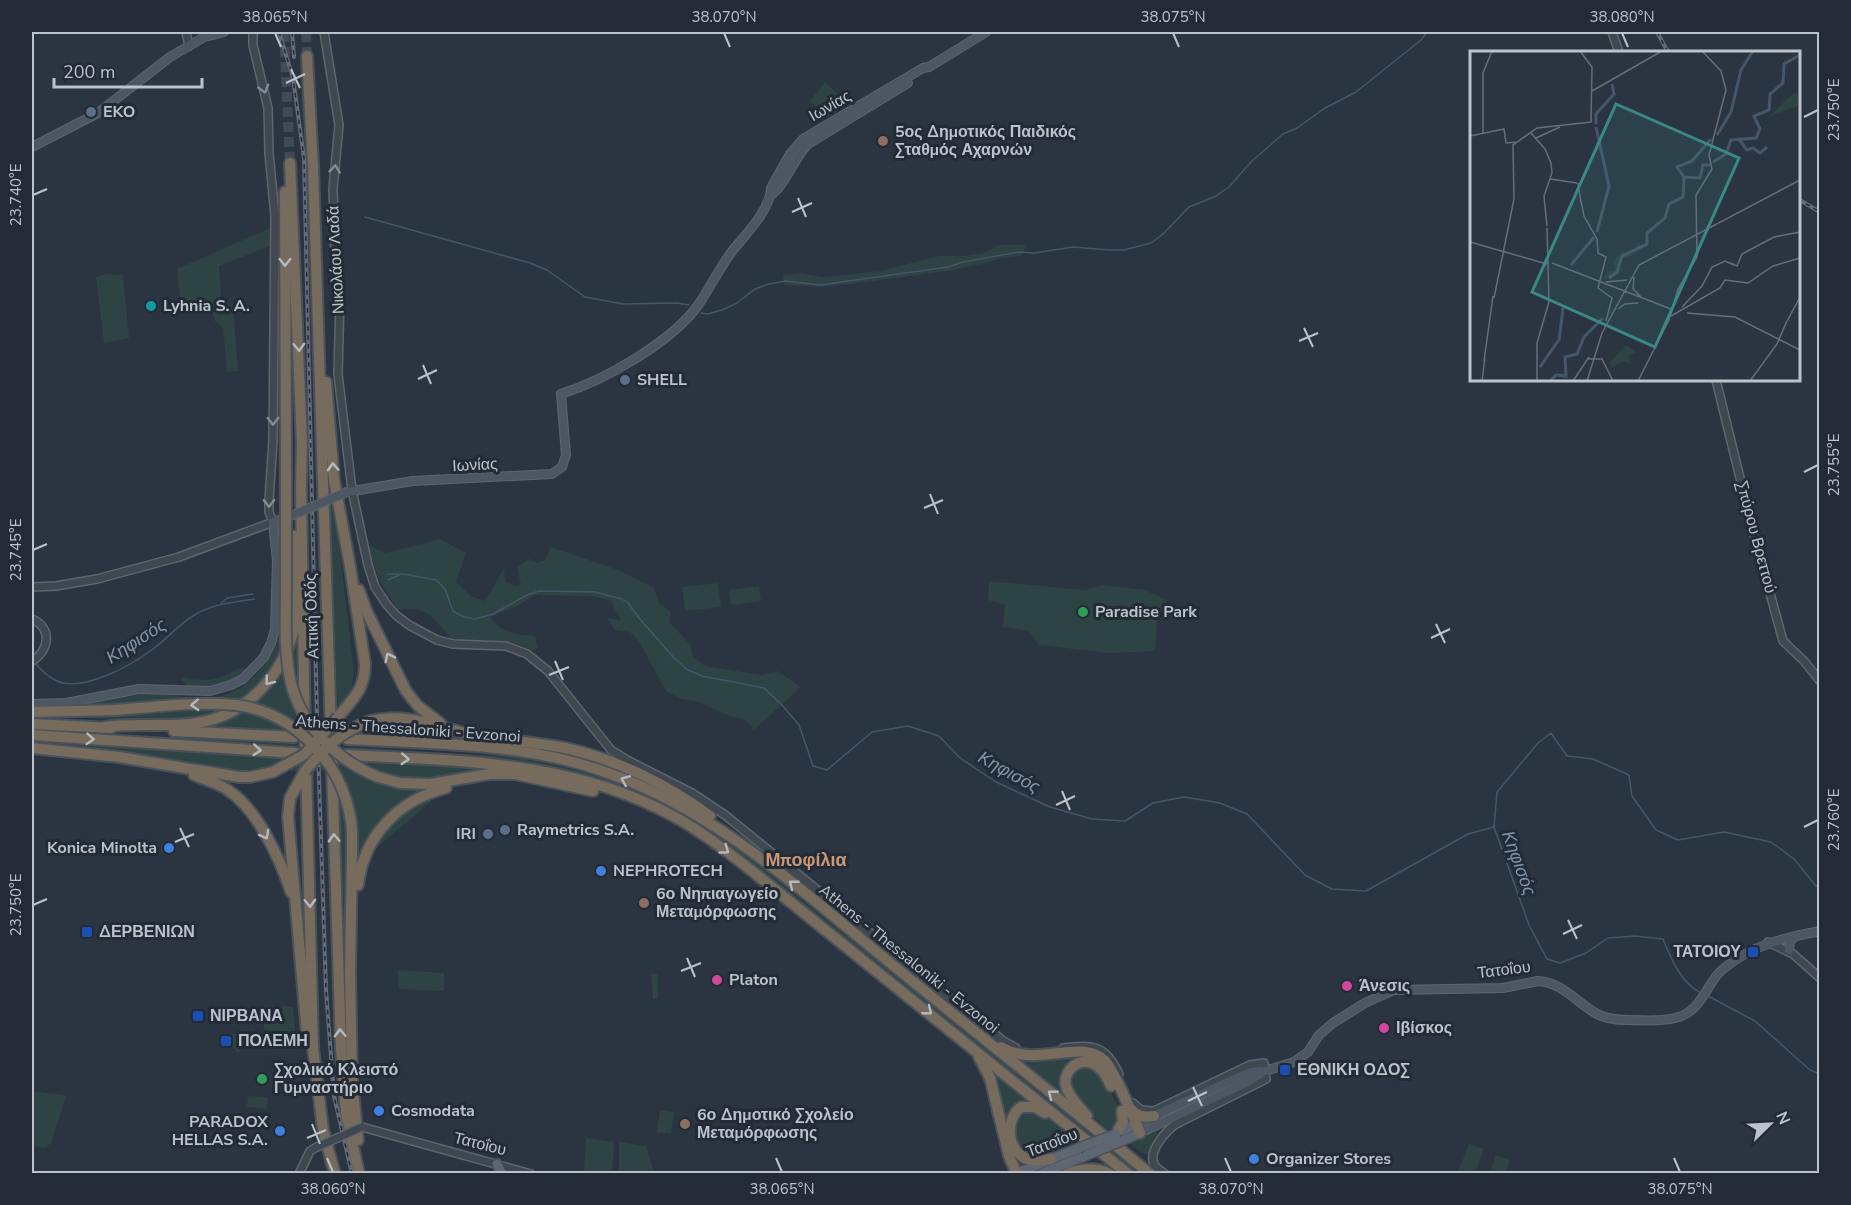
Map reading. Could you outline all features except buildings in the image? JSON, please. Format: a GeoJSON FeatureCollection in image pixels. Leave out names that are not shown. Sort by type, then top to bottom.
{"type":"FeatureCollection","features":[{"type":"Feature","properties":{"kind":"highway","name":"Αττική Οδός"},"geometry":{"type":"LineString","coordinates":[[308,56],[341,1049],[346,1113],[359,1173]]}},
{"type":"Feature","properties":{"kind":"highway","name":"Αττική Οδός"},"geometry":{"type":"LineString","coordinates":[[334,1169],[323,1130],[314,1048],[301,488],[302,444],[290,163],[285,194],[286,642],[290,679],[302,711],[321,737],[340,756],[378,777],[400,783],[431,784],[495,775]]}},
{"type":"Feature","properties":{"kind":"highway"},"geometry":{"type":"LineString","coordinates":[[32,748],[119,757],[250,777],[273,772],[305,754],[361,688],[365,679],[364,655],[335,488],[324,362],[318,328]]}},
{"type":"Feature","properties":{"kind":"highway"},"geometry":{"type":"LineString","coordinates":[[105,727],[124,724],[175,725],[223,716],[251,700],[272,678],[287,650],[295,625],[296,518],[301,488]]}},
{"type":"Feature","properties":{"kind":"highway"},"geometry":{"type":"LineString","coordinates":[[350,566],[366,610],[406,691],[418,706],[448,728]]}},
{"type":"Feature","properties":{"kind":"highway"},"geometry":{"type":"LineString","coordinates":[[32,712],[236,705],[268,714],[293,728],[311,742],[322,755],[341,787],[350,814],[353,1097],[364,1173]]}},
{"type":"Feature","properties":{"kind":"highway"},"geometry":{"type":"LineString","coordinates":[[334,1169],[321,1136],[314,1105],[288,816],[290,798],[295,787],[305,771],[332,741],[370,721],[400,717],[485,737],[565,748],[645,777],[688,801],[714,819],[766,862]]}},
{"type":"Feature","properties":{"kind":"highway","name":"Athens - Thessaloniki - Evzonoi"},"geometry":{"type":"LineString","coordinates":[[32,724],[294,736],[519,750],[579,763],[618,777],[678,805],[766,862],[1150,1173]]}},
{"type":"Feature","properties":{"kind":"highway","name":"Athens - Thessaloniki - Evzonoi"},"geometry":{"type":"LineString","coordinates":[[32,735],[516,766],[544,771],[620,792],[677,818],[726,851],[1128,1173]]}},
{"type":"Feature","properties":{"kind":"highway"},"geometry":{"type":"LineString","coordinates":[[175,767],[218,784],[231,792],[250,812],[279,860],[297,908]]}},
{"type":"Feature","properties":{"kind":"highway"},"geometry":{"type":"LineString","coordinates":[[350,975],[360,870],[364,856],[386,822],[407,803],[429,793],[495,775],[515,774],[555,781],[615,797],[677,818]]}},
{"type":"Feature","properties":{"kind":"highway"},"geometry":{"type":"LineString","coordinates":[[968,1026],[1005,1049],[1022,1056],[1084,1051],[1096,1055],[1110,1068],[1130,1132]]}},
{"type":"Feature","properties":{"kind":"highway"},"geometry":{"type":"LineString","coordinates":[[963,1039],[988,1073],[1009,1156],[1016,1173]]}},
{"type":"Feature","properties":{"kind":"highway"},"geometry":{"type":"LineString","coordinates":[[1098,1131],[1067,1091],[1066,1078],[1072,1067],[1077,1064],[1093,1063],[1101,1068],[1124,1108],[1144,1117],[1154,1116]]}},
{"type":"Feature","properties":{"kind":"highway"},"geometry":{"type":"LineString","coordinates":[[1051,1159],[1029,1160],[1020,1155],[1010,1133],[1012,1116],[1021,1107],[1030,1106],[1039,1108],[1051,1117],[1069,1125]]}},
{"type":"Feature","properties":{"kind":"highway"},"geometry":{"type":"LineString","coordinates":[[1124,1108],[1123,1122],[1130,1132]]}},
{"type":"Feature","properties":{"kind":"highway"},"geometry":{"type":"LineString","coordinates":[[1005,1173],[1009,1156]]}},
{"type":"Feature","properties":{"kind":"highway"},"geometry":{"type":"LineString","coordinates":[[1067,1173],[1093,1168],[1110,1173]]}},
{"type":"Feature","properties":{"kind":"main road"},"geometry":{"type":"LineString","coordinates":[[32,147],[98,113],[189,46],[213,32]]}},
{"type":"Feature","properties":{"kind":"main road"},"geometry":{"type":"LineString","coordinates":[[202,39],[224,32]]}},
{"type":"Feature","properties":{"kind":"main road","name":"Ιωνίας"},"geometry":{"type":"LineString","coordinates":[[273,522],[350,491],[413,481],[552,474],[562,467],[566,459],[561,394],[610,372],[672,333],[700,303],[716,274],[754,226],[771,195],[777,191],[796,158],[808,144],[986,32]]}},
{"type":"Feature","properties":{"kind":"main road"},"geometry":{"type":"LineString","coordinates":[[32,704],[66,703],[138,689],[210,691],[243,679],[264,657],[275,630],[277,561],[273,522]]}},
{"type":"Feature","properties":{"kind":"main road","name":"Τατοΐου"},"geometry":{"type":"LineString","coordinates":[[1016,1173],[1079,1148],[1130,1132],[1154,1116],[1248,1074],[1294,1062],[1308,1052],[1319,1035],[1337,1020],[1375,998],[1400,989],[1488,989],[1546,981],[1562,989],[1598,1015],[1624,1020],[1666,1020],[1677,1018],[1693,1009],[1717,975],[1728,965],[1772,941],[1820,931]]}},
{"type":"Feature","properties":{"kind":"main road"},"geometry":{"type":"LineString","coordinates":[[1789,950],[1790,941],[1797,936]]}},
{"type":"Feature","properties":{"kind":"main road","name":"Τατοΐου"},"geometry":{"type":"LineString","coordinates":[[1041,1173],[1087,1155],[1130,1132],[1248,1082],[1265,1071]]}},
{"type":"Feature","properties":{"kind":"main road"},"geometry":{"type":"LineString","coordinates":[[497,1164],[502,1173]]}},
{"type":"Feature","properties":{"kind":"street"},"geometry":{"type":"LineString","coordinates":[[186,32],[189,46]]}},
{"type":"Feature","properties":{"kind":"street"},"geometry":{"type":"LineString","coordinates":[[253,32],[253,45],[268,108],[269,153],[275,216],[273,440],[269,500],[269,512],[273,522]]}},
{"type":"Feature","properties":{"kind":"street","name":"Νικολάου Λαδά"},"geometry":{"type":"LineString","coordinates":[[324,32],[339,125],[333,189],[335,255],[340,305],[338,367],[350,491],[373,582],[387,605],[403,621],[444,643],[500,646],[527,654],[548,671],[611,750],[692,793],[724,815],[1002,1040],[1015,1048],[1033,1051],[1087,1045],[1102,1051],[1113,1063],[1133,1103],[1141,1110],[1154,1111],[1250,1065],[1264,1063],[1265,1071]]}},
{"type":"Feature","properties":{"kind":"street"},"geometry":{"type":"LineString","coordinates":[[1612,32],[1619,51]]}},
{"type":"Feature","properties":{"kind":"street","name":"Σπύρου Βρεττού"},"geometry":{"type":"LineString","coordinates":[[1716,381],[1783,641],[1820,681]]}},
{"type":"Feature","properties":{"kind":"street","name":"Ιωνίας"},"geometry":{"type":"LineString","coordinates":[[32,587],[56,586],[97,579],[173,559],[273,522]]}},
{"type":"Feature","properties":{"kind":"street"},"geometry":{"type":"LineString","coordinates":[[32,619],[42,624],[46,632],[43,651],[33,661]]}},
{"type":"Feature","properties":{"kind":"street"},"geometry":{"type":"LineString","coordinates":[[1772,941],[1789,950],[1796,957]]}},
{"type":"Feature","properties":{"kind":"street"},"geometry":{"type":"LineString","coordinates":[[1772,941],[1787,950],[1820,978]]}},
{"type":"Feature","properties":{"kind":"street"},"geometry":{"type":"LineString","coordinates":[[1165,1173],[1155,1166],[1153,1160],[1158,1143],[1165,1133],[1176,1124],[1266,1080],[1265,1071]]}},
{"type":"Feature","properties":{"kind":"street","name":"Τατοΐου"},"geometry":{"type":"LineString","coordinates":[[299,1173],[310,1150],[362,1127],[531,1173]]}},
{"type":"Feature","properties":{"kind":"green space"},"geometry":{"type":"Polygon","coordinates":[[[825,82],[848,104],[828,117],[810,101],[825,82]]]}},
{"type":"Feature","properties":{"kind":"green space"},"geometry":{"type":"Polygon","coordinates":[[[275,226],[275,244],[219,266],[222,305],[233,305],[238,371],[227,372],[223,327],[215,321],[210,305],[181,308],[177,269],[275,226]]]}},
{"type":"Feature","properties":{"kind":"green space"},"geometry":{"type":"Polygon","coordinates":[[[999,245],[1027,245],[1021,256],[1001,258],[947,271],[821,287],[784,285],[783,275],[800,273],[822,277],[880,271],[939,256],[984,253],[999,245]]]}},
{"type":"Feature","properties":{"kind":"green space"},"geometry":{"type":"Polygon","coordinates":[[[106,274],[123,275],[129,338],[104,343],[96,277],[106,274]]]}},
{"type":"Feature","properties":{"kind":"green space"},"geometry":{"type":"Polygon","coordinates":[[[326,435],[354,672],[351,691],[338,712],[326,435]]]}},
{"type":"Feature","properties":{"kind":"green space"},"geometry":{"type":"Polygon","coordinates":[[[440,539],[466,553],[456,582],[471,596],[485,601],[504,568],[505,581],[516,587],[521,585],[517,567],[529,559],[538,563],[545,560],[551,547],[618,570],[654,588],[659,603],[671,612],[669,622],[690,644],[693,657],[705,666],[761,675],[777,671],[801,687],[754,730],[744,719],[732,717],[696,701],[681,699],[666,691],[638,640],[630,632],[615,630],[607,618],[621,620],[610,600],[591,596],[535,595],[517,606],[490,617],[504,630],[535,636],[538,649],[532,650],[510,641],[451,639],[430,615],[416,609],[399,610],[380,579],[368,545],[386,553],[440,539]]]}},
{"type":"Feature","properties":{"kind":"green space","name":"Paradise Park"},"geometry":{"type":"Polygon","coordinates":[[[989,581],[1084,590],[1104,585],[1145,590],[1168,601],[1157,619],[1155,651],[1110,653],[1039,645],[1029,631],[1003,627],[1005,605],[988,600],[989,581]]]}},
{"type":"Feature","properties":{"kind":"green space"},"geometry":{"type":"Polygon","coordinates":[[[718,583],[721,607],[685,611],[682,587],[718,583]]]}},
{"type":"Feature","properties":{"kind":"green space"},"geometry":{"type":"Polygon","coordinates":[[[759,586],[761,601],[731,605],[729,590],[759,586]]]}},
{"type":"Feature","properties":{"kind":"green space"},"geometry":{"type":"Polygon","coordinates":[[[298,636],[299,721],[370,723],[398,720],[476,741],[201,727],[79,717],[79,706],[131,696],[156,694],[208,698],[233,692],[260,671],[278,639],[298,636]]]}},
{"type":"Feature","properties":{"kind":"green space"},"geometry":{"type":"Polygon","coordinates":[[[241,668],[252,669],[226,684],[206,689],[196,689],[181,679],[183,677],[197,680],[213,679],[241,668]]]}},
{"type":"Feature","properties":{"kind":"green space"},"geometry":{"type":"Polygon","coordinates":[[[32,729],[518,757],[576,770],[625,785],[677,809],[761,867],[1140,1173],[1136,1173],[760,870],[676,812],[641,794],[577,772],[518,760],[472,755],[32,732],[32,729]]]}},
{"type":"Feature","properties":{"kind":"green space"},"geometry":{"type":"Polygon","coordinates":[[[72,745],[486,768],[434,799],[367,856],[346,882],[339,927],[336,796],[340,771],[225,771],[72,745]]]}},
{"type":"Feature","properties":{"kind":"green space"},"geometry":{"type":"Polygon","coordinates":[[[398,970],[444,973],[444,991],[399,989],[398,970]]]}},
{"type":"Feature","properties":{"kind":"green space"},"geometry":{"type":"Polygon","coordinates":[[[651,974],[658,974],[658,999],[653,999],[651,974]]]}},
{"type":"Feature","properties":{"kind":"green space"},"geometry":{"type":"Polygon","coordinates":[[[265,1005],[293,1007],[295,1033],[264,1030],[265,1005]]]}},
{"type":"Feature","properties":{"kind":"green space"},"geometry":{"type":"Polygon","coordinates":[[[230,1034],[241,1034],[239,1054],[226,1039],[230,1034]]]}},
{"type":"Feature","properties":{"kind":"green space"},"geometry":{"type":"Polygon","coordinates":[[[1078,1054],[1102,1065],[1067,1070],[1072,1103],[1020,1058],[1078,1054]]]}},
{"type":"Feature","properties":{"kind":"green space"},"geometry":{"type":"Polygon","coordinates":[[[1092,1065],[1104,1077],[1120,1112],[1120,1117],[1114,1127],[1109,1130],[1081,1103],[1071,1085],[1070,1077],[1074,1071],[1092,1065]]]}},
{"type":"Feature","properties":{"kind":"green space"},"geometry":{"type":"Polygon","coordinates":[[[991,1069],[1032,1103],[1006,1123],[991,1069]]]}},
{"type":"Feature","properties":{"kind":"green space"},"geometry":{"type":"Polygon","coordinates":[[[32,1091],[66,1097],[51,1143],[45,1148],[32,1146],[32,1091]]]}},
{"type":"Feature","properties":{"kind":"green space"},"geometry":{"type":"Polygon","coordinates":[[[248,1096],[268,1097],[267,1109],[247,1107],[248,1096]]]}},
{"type":"Feature","properties":{"kind":"green space"},"geometry":{"type":"Polygon","coordinates":[[[660,1110],[674,1112],[671,1134],[657,1132],[660,1110]]]}},
{"type":"Feature","properties":{"kind":"green space"},"geometry":{"type":"Polygon","coordinates":[[[1022,1110],[1041,1113],[1078,1143],[1042,1155],[1020,1150],[1013,1132],[1018,1112],[1022,1110]]]}},
{"type":"Feature","properties":{"kind":"green space"},"geometry":{"type":"Polygon","coordinates":[[[1161,1128],[1153,1140],[1149,1155],[1142,1153],[1129,1143],[1161,1128]]]}},
{"type":"Feature","properties":{"kind":"green space"},"geometry":{"type":"Polygon","coordinates":[[[586,1138],[614,1142],[612,1173],[584,1173],[586,1138]]]}},
{"type":"Feature","properties":{"kind":"green space"},"geometry":{"type":"Polygon","coordinates":[[[619,1142],[646,1146],[654,1173],[619,1173],[619,1142]]]}},
{"type":"Feature","properties":{"kind":"green space"},"geometry":{"type":"Polygon","coordinates":[[[1469,1144],[1484,1149],[1475,1173],[1458,1172],[1469,1144]]]}},
{"type":"Feature","properties":{"kind":"green space"},"geometry":{"type":"Polygon","coordinates":[[[1496,1155],[1510,1160],[1505,1173],[1490,1173],[1496,1155]]]}},
{"type":"Feature","properties":{"kind":"waterway"},"geometry":{"type":"LineString","coordinates":[[701,313],[708,314],[722,310],[737,303],[755,289],[786,281],[820,285],[948,267],[1019,252],[1034,253],[1073,247],[1124,250],[1151,243],[1189,207],[1216,196],[1229,187],[1251,162],[1283,134],[1356,92],[1421,40],[1427,32]]}},
{"type":"Feature","properties":{"kind":"waterway"},"geometry":{"type":"LineString","coordinates":[[365,217],[530,263],[547,270],[585,297],[623,304],[677,303],[689,305]]}},
{"type":"Feature","properties":{"kind":"waterway","name":"Κηφισός"},"geometry":{"type":"LineString","coordinates":[[388,574],[404,574],[436,580],[445,589],[453,611],[464,617],[475,619],[493,614],[539,591],[595,592],[622,599],[628,603],[675,659],[688,670],[702,676],[764,688],[799,725],[813,766],[827,770],[872,732],[908,726],[939,736],[960,758],[996,782],[1050,807],[1092,819],[1125,821],[1153,803],[1184,797],[1220,803],[1247,814],[1305,875],[1332,889],[1366,891],[1468,834],[1494,827],[1529,925],[1547,959],[1560,963],[1586,953],[1608,938],[1635,936],[1663,939],[1682,977],[1701,993]]}},
{"type":"Feature","properties":{"kind":"waterway","name":"Κηφισός"},"geometry":{"type":"LineString","coordinates":[[388,580],[399,575]]}},
{"type":"Feature","properties":{"kind":"waterway","name":"Κηφισός"},"geometry":{"type":"LineString","coordinates":[[221,603],[227,598],[253,594]]}},
{"type":"Feature","properties":{"kind":"waterway","name":"Κηφισός"},"geometry":{"type":"LineString","coordinates":[[34,662],[55,680],[66,683],[92,681],[120,670],[144,656],[196,614],[232,602],[254,599]]}},
{"type":"Feature","properties":{"kind":"waterway"},"geometry":{"type":"LineString","coordinates":[[1494,827],[1497,792],[1538,743],[1551,733],[1567,756],[1593,759],[1629,775],[1632,796],[1656,830],[1678,840],[1724,832],[1771,842],[1794,859],[1816,886],[1820,887]]}},
{"type":"Feature","properties":{"kind":"waterway","name":"Κηφισός"},"geometry":{"type":"LineString","coordinates":[[1708,996],[1755,1021],[1810,1070],[1820,1074]]}},
{"type":"Feature","properties":{"kind":"tunnel"},"geometry":{"type":"LineString","coordinates":[[284,32],[290,163]]}},
{"type":"Feature","properties":{"kind":"tunnel"},"geometry":{"type":"LineString","coordinates":[[306,32],[307,56]]}},
{"type":"Feature","properties":{"kind":"railway"},"geometry":{"type":"LineString","coordinates":[[279,32],[293,78],[304,158],[317,718],[326,990],[334,1096],[352,1174]]}},
{"type":"Feature","properties":{"kind":"railway"},"geometry":{"type":"LineString","coordinates":[[292,32],[294,57]]}},
{"type":"Feature","properties":{"kind":"railway"},"geometry":{"type":"LineString","coordinates":[[1657,32],[1667,51]]}},
{"type":"Feature","properties":{"kind":"railway"},"geometry":{"type":"LineString","coordinates":[[1800,200],[1820,212]]}},
{"type":"Feature","properties":{"kind":"place","name":"EKO"},"geometry":{"type":"Point","coordinates":[91,112]}},
{"type":"Feature","properties":{"kind":"place","name":"5ος Δημοτικός Παιδικός Σταθμός Αχαρνών"},"geometry":{"type":"Point","coordinates":[883,141]}},
{"type":"Feature","properties":{"kind":"place","name":"Lyhnia S. A."},"geometry":{"type":"Point","coordinates":[151,306]}},
{"type":"Feature","properties":{"kind":"place","name":"SHELL"},"geometry":{"type":"Point","coordinates":[625,380]}},
{"type":"Feature","properties":{"kind":"place","name":"Paradise Park"},"geometry":{"type":"Point","coordinates":[1083,612]}},
{"type":"Feature","properties":{"kind":"place","name":"Raymetrics S.A."},"geometry":{"type":"Point","coordinates":[505,830]}},
{"type":"Feature","properties":{"kind":"place","name":"IRI"},"geometry":{"type":"Point","coordinates":[488,834]}},
{"type":"Feature","properties":{"kind":"place","name":"Konica Minolta"},"geometry":{"type":"Point","coordinates":[169,848]}},
{"type":"Feature","properties":{"kind":"place","name":"NEPHROTECH"},"geometry":{"type":"Point","coordinates":[601,871]}},
{"type":"Feature","properties":{"kind":"place","name":"6ο Νηπιαγωγείο Μεταμόρφωσης"},"geometry":{"type":"Point","coordinates":[644,903]}},
{"type":"Feature","properties":{"kind":"place","name":"ΔΕΡΒΕΝΙΩΝ"},"geometry":{"type":"Point","coordinates":[87,932]}},
{"type":"Feature","properties":{"kind":"place","name":"ΤΑΤΟΙΟΥ"},"geometry":{"type":"Point","coordinates":[1753,952]}},
{"type":"Feature","properties":{"kind":"place","name":"Platon"},"geometry":{"type":"Point","coordinates":[717,980]}},
{"type":"Feature","properties":{"kind":"place","name":"Άνεσις"},"geometry":{"type":"Point","coordinates":[1347,986]}},
{"type":"Feature","properties":{"kind":"place","name":"ΝΙΡΒΑΝΑ"},"geometry":{"type":"Point","coordinates":[198,1016]}},
{"type":"Feature","properties":{"kind":"place","name":"Ιβίσκος"},"geometry":{"type":"Point","coordinates":[1384,1028]}},
{"type":"Feature","properties":{"kind":"place","name":"ΠΟΛΕΜΗ"},"geometry":{"type":"Point","coordinates":[226,1041]}},
{"type":"Feature","properties":{"kind":"place","name":"ΕΘΝΙΚΗ ΟΔΟΣ"},"geometry":{"type":"Point","coordinates":[1285,1070]}},
{"type":"Feature","properties":{"kind":"place","name":"Σχολικό Κλειστό Γυμναστήριο"},"geometry":{"type":"Point","coordinates":[262,1079]}},
{"type":"Feature","properties":{"kind":"place","name":"Cosmodata"},"geometry":{"type":"Point","coordinates":[379,1111]}},
{"type":"Feature","properties":{"kind":"place","name":"6ο Δημοτικό Σχολείο Μεταμόρφωσης"},"geometry":{"type":"Point","coordinates":[685,1124]}},
{"type":"Feature","properties":{"kind":"place","name":"PARADOX HELLAS S.A."},"geometry":{"type":"Point","coordinates":[280,1131]}},
{"type":"Feature","properties":{"kind":"place","name":"Organizer Stores"},"geometry":{"type":"Point","coordinates":[1254,1159]}},
{"type":"Feature","properties":{"kind":"district","name":"Μποφίλια"},"geometry":{"type":"Point","coordinates":[806,860]}}]}
